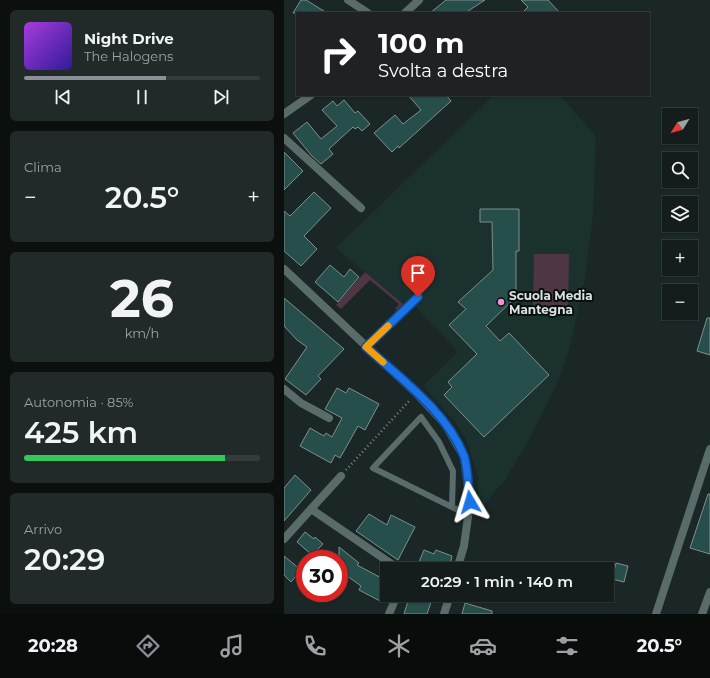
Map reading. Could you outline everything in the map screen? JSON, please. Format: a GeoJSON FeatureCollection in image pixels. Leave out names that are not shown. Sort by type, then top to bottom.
{"type":"FeatureCollection","features":[{"type":"Feature","properties":{"kind":"street"},"geometry":{"type":"LineString","coordinates":[[348,0],[366,12]]}},
{"type":"Feature","properties":{"kind":"street"},"geometry":{"type":"LineString","coordinates":[[406,12],[419,0]]}},
{"type":"Feature","properties":{"kind":"street"},"geometry":{"type":"LineString","coordinates":[[284,114],[310,96]]}},
{"type":"Feature","properties":{"kind":"street"},"geometry":{"type":"LineString","coordinates":[[284,138],[360,208]]}},
{"type":"Feature","properties":{"kind":"street"},"geometry":{"type":"LineString","coordinates":[[284,270],[416,393],[445,424],[464,457],[470,502],[464,546],[460,562]]}},
{"type":"Feature","properties":{"kind":"street"},"geometry":{"type":"LineString","coordinates":[[366,347],[418,297]]}},
{"type":"Feature","properties":{"kind":"street"},"geometry":{"type":"LineString","coordinates":[[284,389],[301,403],[328,418]]}},
{"type":"Feature","properties":{"kind":"street"},"geometry":{"type":"LineString","coordinates":[[656,614],[710,448]]}},
{"type":"Feature","properties":{"kind":"street"},"geometry":{"type":"LineString","coordinates":[[284,539],[341,476]]}},
{"type":"Feature","properties":{"kind":"street"},"geometry":{"type":"LineString","coordinates":[[312,509],[390,562]]}},
{"type":"Feature","properties":{"kind":"street"},"geometry":{"type":"LineString","coordinates":[[702,614],[710,592]]}},
{"type":"Feature","properties":{"kind":"street"},"geometry":{"type":"LineString","coordinates":[[389,614],[395,602]]}},
{"type":"Feature","properties":{"kind":"street"},"geometry":{"type":"LineString","coordinates":[[444,614],[448,602]]}},
{"type":"Feature","properties":{"kind":"lane"},"geometry":{"type":"LineString","coordinates":[[452,507],[453,472],[439,442],[421,417],[373,468],[468,515]]}},
{"type":"Feature","properties":{"kind":"path"},"geometry":{"type":"LineString","coordinates":[[341,476],[416,393]]}},
{"type":"Feature","properties":{"kind":"shaded area","name":"Scuola Media Mantegna"},"geometry":{"type":"Polygon","coordinates":[[[493,96],[561,96],[596,138],[593,215],[585,280],[569,350],[558,382],[529,440],[505,480],[478,512],[478,476],[466,439],[455,422],[423,386],[458,352],[416,307],[424,299],[416,291],[403,304],[336,248],[493,96]]]}},
{"type":"Feature","properties":{"kind":"shaded area"},"geometry":{"type":"Polygon","coordinates":[[[534,254],[569,254],[568,315],[533,314],[534,254]]]}},
{"type":"Feature","properties":{"kind":"shaded area"},"geometry":{"type":"Polygon","coordinates":[[[365,272],[403,304],[397,310],[395,309],[399,304],[370,280],[341,309],[336,305],[365,272]]]}},
{"type":"Feature","properties":{"kind":"building"},"geometry":{"type":"Polygon","coordinates":[[[301,0],[306,0],[325,12],[296,12],[293,13],[301,0]]]}},
{"type":"Feature","properties":{"kind":"building"},"geometry":{"type":"Polygon","coordinates":[[[446,0],[485,0],[467,12],[431,12],[446,0]]]}},
{"type":"Feature","properties":{"kind":"building"},"geometry":{"type":"Polygon","coordinates":[[[521,0],[548,0],[559,12],[523,12],[528,7],[521,0]]]}},
{"type":"Feature","properties":{"kind":"building"},"geometry":{"type":"Polygon","coordinates":[[[409,96],[447,96],[451,101],[399,148],[398,146],[392,152],[374,133],[395,115],[403,124],[421,110],[409,96]]]}},
{"type":"Feature","properties":{"kind":"building"},"geometry":{"type":"Polygon","coordinates":[[[344,100],[355,113],[358,111],[370,124],[362,131],[358,127],[355,129],[353,127],[329,149],[333,154],[321,164],[311,155],[293,133],[307,122],[321,139],[337,126],[322,110],[333,101],[337,106],[344,100]]]}},
{"type":"Feature","properties":{"kind":"building"},"geometry":{"type":"Polygon","coordinates":[[[284,152],[303,171],[284,190],[284,152]]]}},
{"type":"Feature","properties":{"kind":"building"},"geometry":{"type":"Polygon","coordinates":[[[314,192],[331,208],[304,236],[317,249],[301,266],[284,251],[284,211],[290,216],[314,192]]]}},
{"type":"Feature","properties":{"kind":"building"},"geometry":{"type":"Polygon","coordinates":[[[480,209],[519,209],[519,251],[516,251],[516,297],[486,326],[500,341],[509,333],[549,375],[484,437],[444,395],[452,387],[448,382],[477,354],[449,325],[466,309],[458,302],[493,270],[492,222],[480,222],[480,209]]]}},
{"type":"Feature","properties":{"kind":"building"},"geometry":{"type":"Polygon","coordinates":[[[330,265],[344,277],[350,269],[359,277],[338,302],[315,282],[330,265]]]}},
{"type":"Feature","properties":{"kind":"building"},"geometry":{"type":"Polygon","coordinates":[[[284,298],[344,349],[318,376],[321,379],[306,395],[285,379],[307,347],[297,340],[284,326],[284,298]]]}},
{"type":"Feature","properties":{"kind":"building"},"geometry":{"type":"Polygon","coordinates":[[[707,318],[710,318],[710,355],[697,351],[707,318]]]}},
{"type":"Feature","properties":{"kind":"building"},"geometry":{"type":"Polygon","coordinates":[[[337,388],[346,393],[349,388],[379,404],[365,430],[358,426],[340,458],[335,455],[331,463],[300,446],[310,428],[324,436],[326,433],[332,437],[342,418],[325,409],[337,388]]]}},
{"type":"Feature","properties":{"kind":"building"},"geometry":{"type":"Polygon","coordinates":[[[295,475],[311,490],[284,521],[284,488],[295,475]]]}},
{"type":"Feature","properties":{"kind":"building"},"geometry":{"type":"Polygon","coordinates":[[[708,494],[710,494],[710,554],[690,548],[708,494]]]}},
{"type":"Feature","properties":{"kind":"building"},"geometry":{"type":"Polygon","coordinates":[[[369,514],[387,525],[391,515],[415,527],[398,560],[356,531],[369,514]]]}},
{"type":"Feature","properties":{"kind":"building"},"geometry":{"type":"Polygon","coordinates":[[[305,532],[314,539],[315,537],[323,544],[317,550],[306,550],[297,542],[305,532]]]}},
{"type":"Feature","properties":{"kind":"building"},"geometry":{"type":"Polygon","coordinates":[[[424,550],[434,554],[436,550],[452,556],[451,562],[419,562],[424,550]]]}},
{"type":"Feature","properties":{"kind":"building"},"geometry":{"type":"Polygon","coordinates":[[[348,554],[359,563],[357,565],[380,577],[380,601],[359,590],[361,586],[348,577],[348,554]]]}},
{"type":"Feature","properties":{"kind":"building"},"geometry":{"type":"Polygon","coordinates":[[[284,556],[296,566],[296,576],[291,582],[284,575],[284,556]]]}},
{"type":"Feature","properties":{"kind":"building"},"geometry":{"type":"Polygon","coordinates":[[[616,563],[628,566],[624,582],[614,580],[616,563]]]}},
{"type":"Feature","properties":{"kind":"building"},"geometry":{"type":"Polygon","coordinates":[[[408,602],[431,602],[427,614],[404,614],[408,602]]]}},
{"type":"Feature","properties":{"kind":"building"},"geometry":{"type":"Polygon","coordinates":[[[465,603],[492,611],[492,614],[462,614],[465,603]]]}},
{"type":"Feature","properties":{"kind":"slow traffic"},"geometry":{"type":"LineString","coordinates":[[383,362],[366,347],[388,326]]}},
{"type":"Feature","properties":{"kind":"place","name":"Scuola Media Mantegna"},"geometry":{"type":"Point","coordinates":[501,302]}},
{"type":"Feature","properties":{"kind":"route"},"geometry":{"type":"LineString","coordinates":[[418,297],[366,347],[416,393],[445,424],[464,457],[470,502]]}}]}
